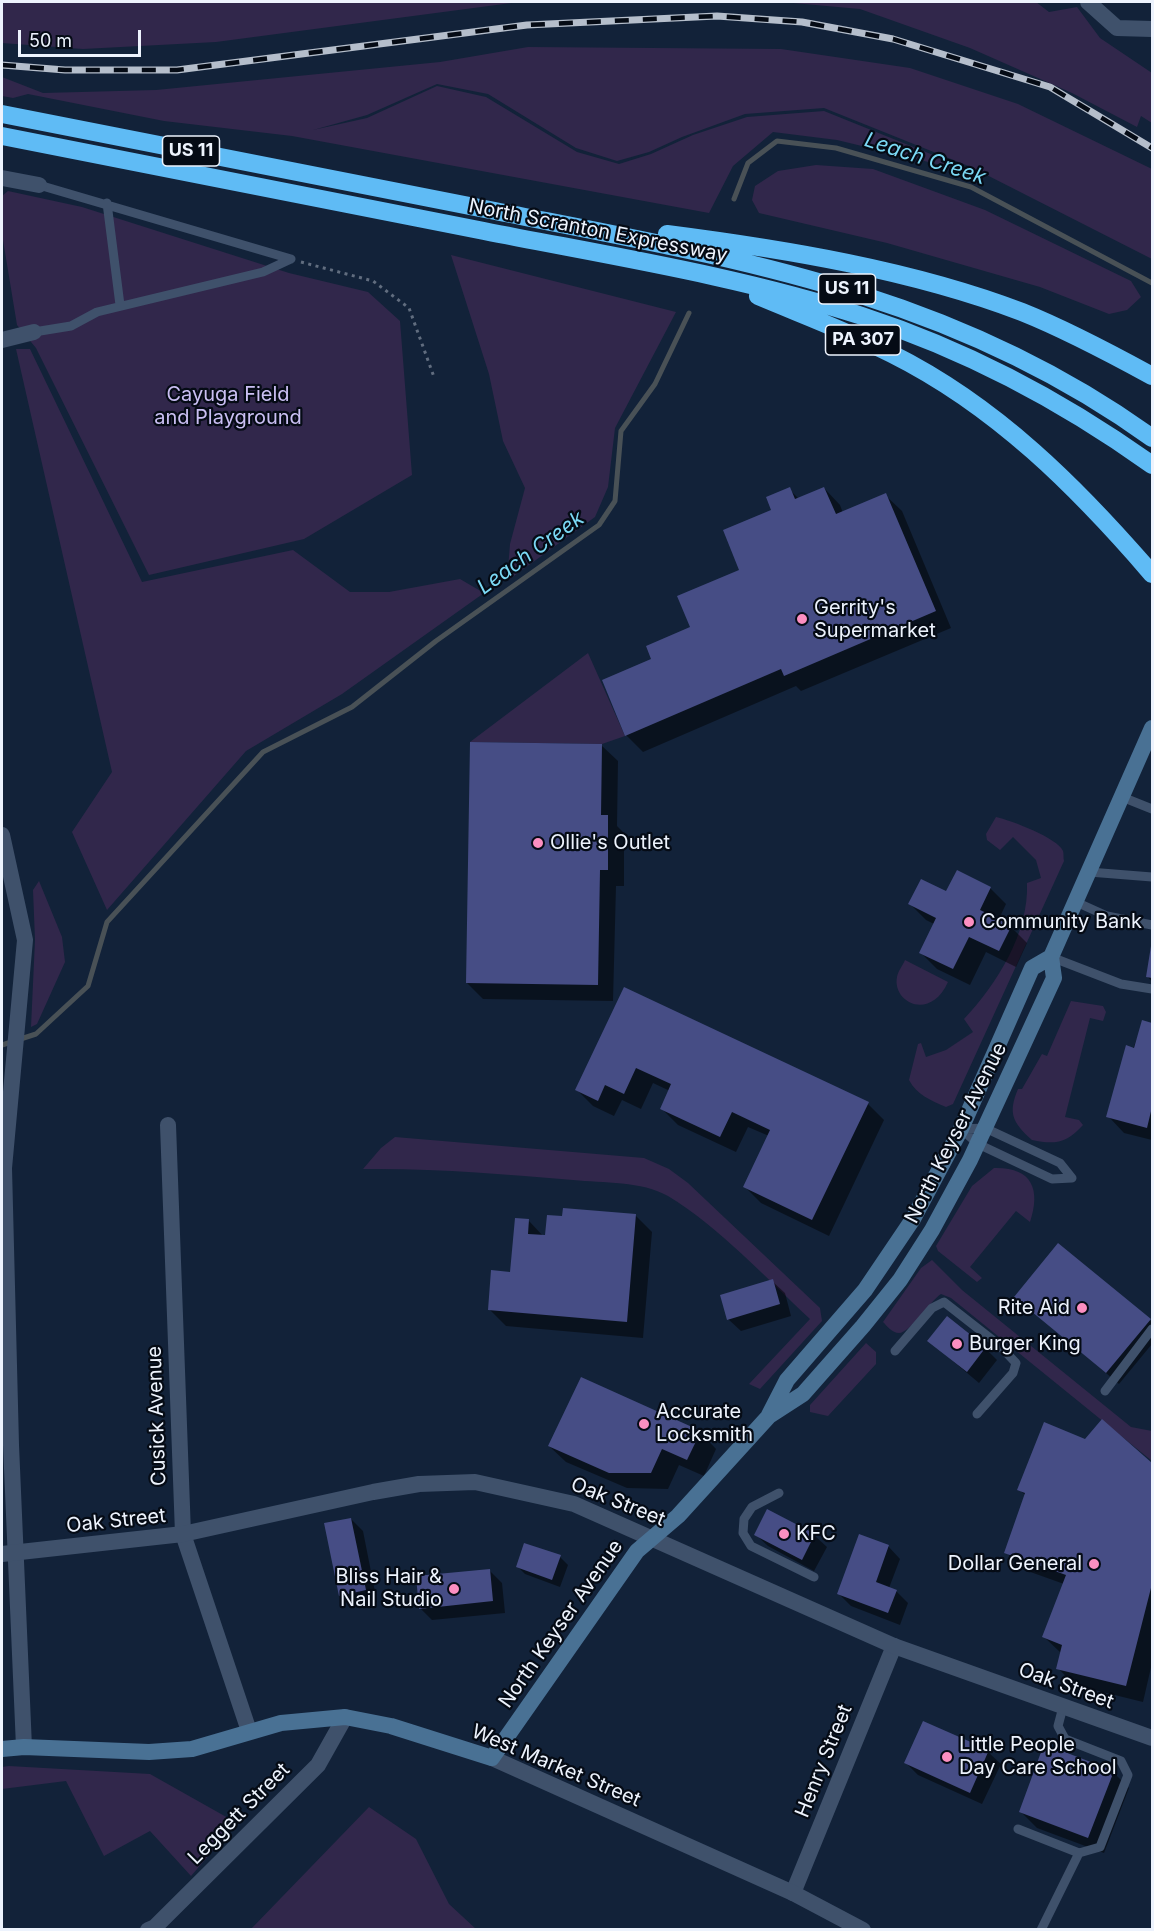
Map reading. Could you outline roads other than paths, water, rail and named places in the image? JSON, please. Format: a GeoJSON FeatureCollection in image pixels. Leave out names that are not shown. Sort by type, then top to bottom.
{"type":"FeatureCollection","features":[{"type":"Feature","properties":{"kind":"highway","name":"North Scranton Expressway"},"geometry":{"type":"LineString","coordinates":[[2,114],[711,254],[872,296],[999,348],[1078,390],[1152,438]]}},
{"type":"Feature","properties":{"kind":"highway","name":"North Scranton Expressway"},"geometry":{"type":"LineString","coordinates":[[2,136],[706,275],[824,304],[948,349],[1057,404],[1152,465]]}},
{"type":"Feature","properties":{"kind":"highway"},"geometry":{"type":"LineString","coordinates":[[513,215],[748,246],[893,274],[1021,312],[1091,343],[1152,376]]}},
{"type":"Feature","properties":{"kind":"highway","name":"PA 307"},"geometry":{"type":"LineString","coordinates":[[706,275],[872,344],[950,388],[1007,428],[1061,474],[1152,574]]}},
{"type":"Feature","properties":{"kind":"main road","name":"North Keyser Avenue"},"geometry":{"type":"LineString","coordinates":[[492,1758],[637,1551],[678,1515],[769,1416],[803,1394],[882,1303],[932,1230],[978,1144],[1054,978],[1051,957],[1152,728]]}},
{"type":"Feature","properties":{"kind":"main road","name":"North Keyser Avenue"},"geometry":{"type":"LineString","coordinates":[[769,1416],[787,1380],[847,1313],[882,1267],[913,1219],[961,1129],[1032,968],[1051,957]]}},
{"type":"Feature","properties":{"kind":"main road","name":"West Market Street"},"geometry":{"type":"LineString","coordinates":[[2,1749],[24,1747],[91,1752],[192,1749],[281,1723],[345,1717],[391,1726],[492,1758]]}},
{"type":"Feature","properties":{"kind":"street"},"geometry":{"type":"LineString","coordinates":[[1088,2],[1117,28],[1152,29]]}},
{"type":"Feature","properties":{"kind":"street"},"geometry":{"type":"LineString","coordinates":[[2,178],[39,185]]}},
{"type":"Feature","properties":{"kind":"street"},"geometry":{"type":"LineString","coordinates":[[2,340],[34,332]]}},
{"type":"Feature","properties":{"kind":"street"},"geometry":{"type":"LineString","coordinates":[[2,835],[25,940],[4,1168],[9,1553],[24,1747]]}},
{"type":"Feature","properties":{"kind":"street","name":"Cusick Avenue"},"geometry":{"type":"LineString","coordinates":[[168,1125],[183,1534],[249,1731]]}},
{"type":"Feature","properties":{"kind":"street","name":"Oak Street"},"geometry":{"type":"LineString","coordinates":[[9,1553],[183,1534],[373,1492],[419,1485],[475,1482],[574,1504],[894,1646],[1152,1738]]}},
{"type":"Feature","properties":{"kind":"street","name":"Henry Street"},"geometry":{"type":"LineString","coordinates":[[793,1893],[894,1646]]}},
{"type":"Feature","properties":{"kind":"street","name":"Leggett Street"},"geometry":{"type":"LineString","coordinates":[[154,1929],[318,1765],[345,1717]]}},
{"type":"Feature","properties":{"kind":"street","name":"West Market Street"},"geometry":{"type":"LineString","coordinates":[[492,1758],[793,1893],[863,1929]]}},
{"type":"Feature","properties":{"kind":"lane"},"geometry":{"type":"LineString","coordinates":[[34,332],[71,327],[97,312],[263,272],[291,259],[107,203],[39,185]]}},
{"type":"Feature","properties":{"kind":"lane"},"geometry":{"type":"LineString","coordinates":[[107,203],[120,305]]}},
{"type":"Feature","properties":{"kind":"lane"},"geometry":{"type":"LineString","coordinates":[[1122,797],[1152,809]]}},
{"type":"Feature","properties":{"kind":"lane"},"geometry":{"type":"LineString","coordinates":[[1089,872],[1152,877]]}},
{"type":"Feature","properties":{"kind":"lane"},"geometry":{"type":"LineString","coordinates":[[1076,902],[1107,916],[1152,925]]}},
{"type":"Feature","properties":{"kind":"lane"},"geometry":{"type":"LineString","coordinates":[[1051,957],[1121,984],[1152,989]]}},
{"type":"Feature","properties":{"kind":"lane"},"geometry":{"type":"LineString","coordinates":[[985,1128],[1060,1163],[1071,1178],[1052,1179],[978,1144],[961,1129],[985,1128]]}},
{"type":"Feature","properties":{"kind":"lane"},"geometry":{"type":"LineString","coordinates":[[895,1351],[932,1308],[944,1302],[999,1345],[1016,1363],[1013,1373],[977,1414]]}},
{"type":"Feature","properties":{"kind":"lane"},"geometry":{"type":"LineString","coordinates":[[1105,1391],[1152,1329]]}},
{"type":"Feature","properties":{"kind":"lane"},"geometry":{"type":"LineString","coordinates":[[779,1493],[752,1507],[744,1519],[743,1533],[751,1546],[814,1577]]}},
{"type":"Feature","properties":{"kind":"lane"},"geometry":{"type":"LineString","coordinates":[[1018,1829],[1079,1853],[1100,1847],[1128,1775],[1121,1761],[1065,1739],[1058,1726],[1063,1707]]}},
{"type":"Feature","properties":{"kind":"lane"},"geometry":{"type":"LineString","coordinates":[[1041,1929],[1079,1853]]}},
{"type":"Feature","properties":{"kind":"waterway","name":"Leach Creek"},"geometry":{"type":"LineString","coordinates":[[734,199],[748,163],[777,141],[836,148],[971,187],[1152,283]]}},
{"type":"Feature","properties":{"kind":"waterway"},"geometry":{"type":"LineString","coordinates":[[2,1045],[36,1034],[88,986],[107,922],[263,752],[352,707],[436,641],[599,525],[615,501],[621,431],[655,384],[689,313]]}},
{"type":"Feature","properties":{"kind":"railway"},"geometry":{"type":"LineString","coordinates":[[2,65],[65,70],[177,70],[527,25],[717,16],[802,22],[893,39],[1050,87],[1152,148]]}},
{"type":"Feature","properties":{"kind":"place","name":"Gerrity's Supermarket"},"geometry":{"type":"Point","coordinates":[802,619]}},
{"type":"Feature","properties":{"kind":"place","name":"Ollie's Outlet"},"geometry":{"type":"Point","coordinates":[538,843]}},
{"type":"Feature","properties":{"kind":"place","name":"Community Bank"},"geometry":{"type":"Point","coordinates":[969,922]}},
{"type":"Feature","properties":{"kind":"place","name":"Rite Aid"},"geometry":{"type":"Point","coordinates":[1082,1308]}},
{"type":"Feature","properties":{"kind":"place","name":"Burger King"},"geometry":{"type":"Point","coordinates":[957,1344]}},
{"type":"Feature","properties":{"kind":"place","name":"Accurate Locksmith"},"geometry":{"type":"Point","coordinates":[644,1424]}},
{"type":"Feature","properties":{"kind":"place","name":"KFC"},"geometry":{"type":"Point","coordinates":[784,1534]}},
{"type":"Feature","properties":{"kind":"place","name":"Dollar General"},"geometry":{"type":"Point","coordinates":[1094,1564]}},
{"type":"Feature","properties":{"kind":"place","name":"Bliss Hair & Nail Studio"},"geometry":{"type":"Point","coordinates":[454,1589]}},
{"type":"Feature","properties":{"kind":"place","name":"Little People Day Care School"},"geometry":{"type":"Point","coordinates":[947,1757]}},
{"type":"Feature","properties":{"kind":"park label","name":"Cayuga Field and Playground"},"geometry":{"type":"Point","coordinates":[228,406]}}]}
